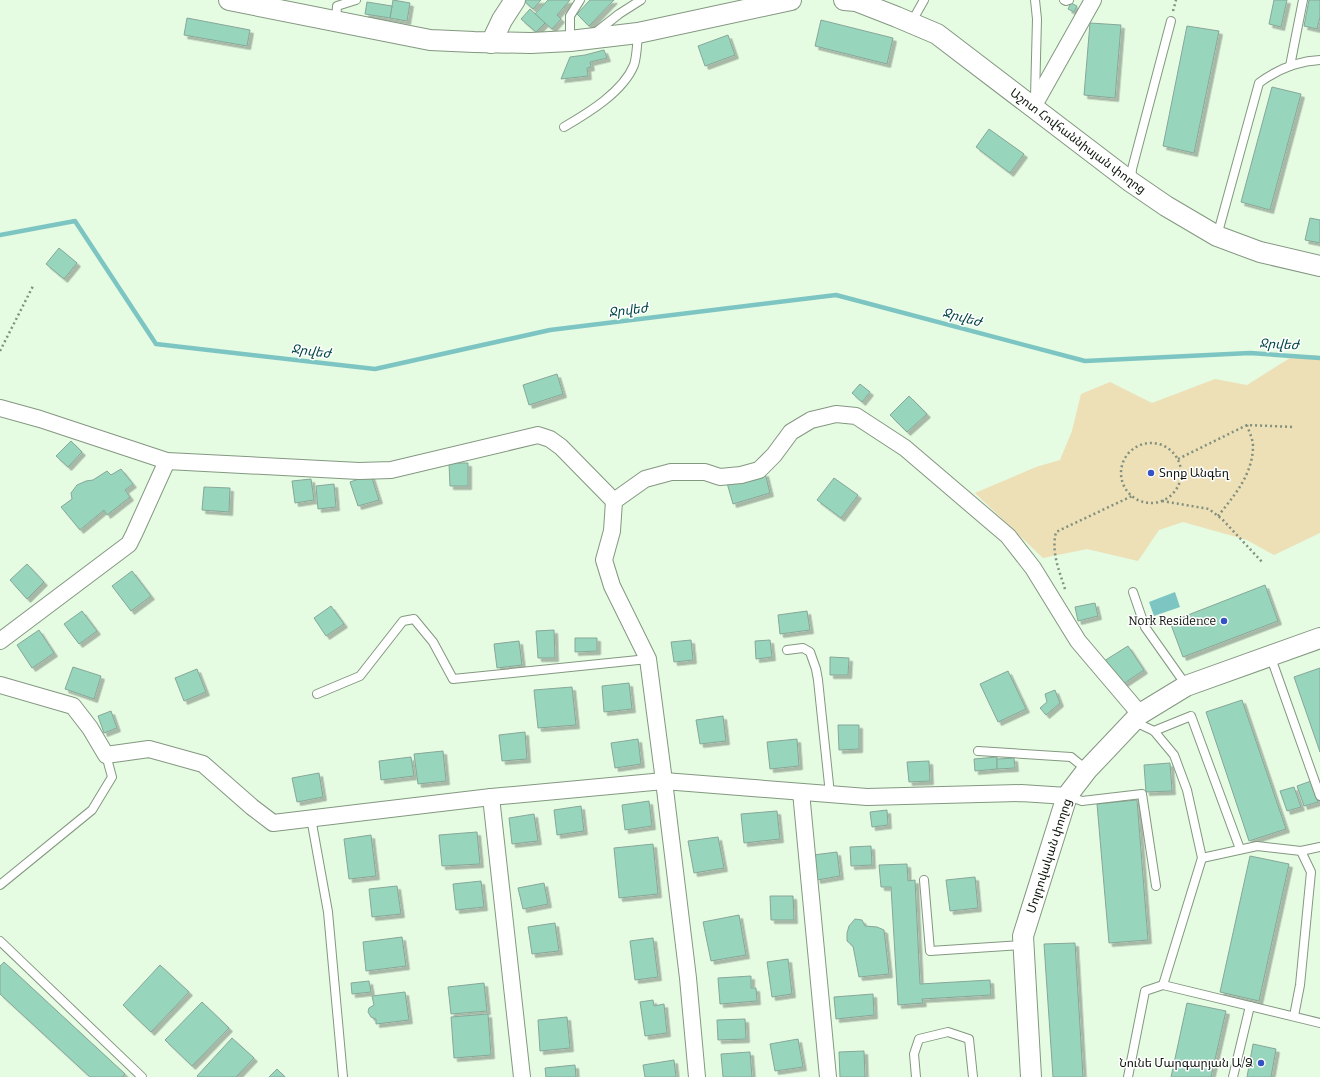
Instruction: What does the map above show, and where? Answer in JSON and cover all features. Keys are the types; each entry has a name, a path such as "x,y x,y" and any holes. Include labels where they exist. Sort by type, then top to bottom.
{"street":[{"path":"229,0 335,9 430,40 491,43 531,43 579,40 638,33 790,0"},
{"path":"491,43 502,20 515,0"},
{"name":"Աշոտ Հովհաննիսյան փողոց","path":"844,0 867,2 937,34 1131,182 1166,206 1217,236 1260,252 1320,266"},
{"path":"1032,107 1093,0"},
{"path":"0,408 48,421 168,461 360,471 391,470 538,435 550,438 561,447 614,501 612,531 604,560 612,586 648,659 688,978 696,1077"},
{"path":"614,501 645,479 671,472 705,472 720,477 741,475 759,470 774,455 791,432 811,420 836,414 856,416 905,448 1008,536 1033,568 1078,642 1136,717"},
{"path":"0,641 128,544 168,461"},
{"name":"Մոլդովական փողոց","path":"1031,1077 1023,936 1067,796 1087,770 1136,717 1186,686 1320,638"},
{"path":"0,685 73,706 90,728 106,755 149,749 203,764 252,807 273,823 491,797 664,781 867,797 1022,793 1067,796"},
{"path":"801,792 828,1077"},
{"path":"491,797 522,1077"}],"lane":[{"path":"335,9 356,0"},
{"path":"580,0 570,16 579,40 641,0"},
{"path":"911,23 924,0"},
{"path":"1032,107 1034,97 1037,19 1035,0"},
{"path":"1064,0 1069,0"},
{"path":"1290,66 1303,0"},
{"path":"1131,182 1132,169 1171,21"},
{"path":"564,127 588,114 624,83 634,64 638,33"},
{"path":"1217,236 1259,83 1272,74 1290,66 1320,57"},
{"path":"1133,592 1145,627 1186,686"},
{"path":"317,694 360,676 403,621 414,619 433,642 453,679 648,659"},
{"path":"787,650 803,648 810,652 816,669 822,711 830,794"},
{"path":"1270,655 1320,796"},
{"path":"1154,731 1190,716 1240,849"},
{"path":"1136,717 1154,731 1174,755 1186,790 1202,858 1163,985"},
{"path":"978,751 1071,757 1087,770"},
{"path":"0,885 92,810 112,777 106,755"},
{"path":"1067,796 1082,801 1142,794 1156,886"},
{"path":"311,818 328,912 342,1077"},
{"path":"1202,858 1257,846 1301,851 1320,847"},
{"path":"1294,1016 1300,985 1311,872 1301,851"},
{"path":"924,880 930,951 1023,945"},
{"path":"0,941 142,1077"},
{"path":"1128,1077 1145,991 1163,985 1320,1023"},
{"path":"1233,1077 1250,1006"},
{"path":"916,1077 914,1054 919,1038 948,1032 969,1039 973,1077"}],"path":[{"path":"0,351 33,286"},
{"path":"1218,516 1234,497 1248,472 1253,446 1247,425"},
{"path":"1178,459 1247,425 1295,426"},
{"path":"1162,501 1170,496 1177,488 1181,478 1181,468 1178,459 1172,451 1155,443 1146,443 1136,446 1129,452 1121,469 1121,479 1125,488 1132,496 1141,501 1151,503 1162,501 1209,509 1218,516 1263,563"},
{"path":"1053,601 1066,592 1056,561 1053,541 1056,532 1132,496"}],"shaded area":[{"path":"1316,355 1320,358 1320,533 1274,555 1247,540 1183,522 1159,530 1138,561 1087,549 1043,558 975,493 1036,467 1060,460 1072,431 1081,394 1110,382 1152,403 1215,379 1247,385 1290,358"}],"water":[{"path":"1175,592 1180,607 1154,616 1149,602"}],"building":[{"path":"393,0 410,3 407,21 390,18"},
{"path":"523,0 541,0 533,9"},
{"path":"548,0 570,0 557,15 561,19 552,29 535,14"},
{"path":"590,0 614,0 589,26 577,14"},
{"path":"1274,0 1287,0 1281,27 1269,24"},
{"path":"1309,0 1320,0 1320,17 1317,29 1304,26"},
{"path":"367,2 392,6 390,18 365,14"},
{"path":"1071,3 1077,6 1074,12 1068,9"},
{"path":"530,9 545,23 536,32 521,19"},
{"path":"187,18 250,30 247,46 184,35"},
{"path":"821,20 893,38 887,64 815,46"},
{"path":"1090,23 1121,25 1115,98 1084,95"},
{"path":"1187,26 1219,31 1194,153 1163,146"},
{"path":"728,35 735,55 705,66 698,46"},
{"path":"604,50 607,58 590,62 591,67 587,68 588,76 561,79 570,57"},
{"path":"1272,87 1301,94 1270,210 1241,202"},
{"path":"989,129 1024,154 1010,173 976,147"},
{"path":"1310,218 1320,220 1320,243 1305,240"},
{"path":"59,248 77,263 64,279 46,264"},
{"path":"557,374 563,394 529,405 523,385"},
{"path":"860,384 870,392 862,402 852,393"},
{"path":"909,396 927,414 907,432 890,415"},
{"path":"71,441 82,452 68,467 56,456"},
{"path":"449,463 468,463 468,486 450,486"},
{"path":"121,469 133,484 125,490 130,497 107,515 104,510 80,530 61,507 72,499 71,493 77,485 93,480 107,471 111,475"},
{"path":"765,473 770,493 733,504 727,483"},
{"path":"371,475 379,500 358,506 350,482"},
{"path":"834,478 858,495 841,518 817,500"},
{"path":"311,479 314,500 295,503 292,481"},
{"path":"334,484 336,507 318,509 316,486"},
{"path":"204,487 230,488 229,512 202,510"},
{"path":"27,564 44,582 27,599 10,580"},
{"path":"132,571 151,596 131,611 112,586"},
{"name":"Nork Residence","path":"1265,585 1278,621 1183,657 1170,622"},
{"path":"1095,603 1098,616 1078,621 1075,607"},
{"path":"331,606 344,624 326,636 314,618"},
{"path":"82,611 97,631 79,644 64,624"},
{"path":"807,611 810,630 780,634 778,615"},
{"path":"39,630 54,653 32,668 17,645"},
{"path":"554,630 555,658 538,658 536,631"},
{"path":"575,638 597,638 597,651 575,652"},
{"path":"691,640 693,660 674,662 671,642"},
{"path":"770,640 772,657 756,659 755,641"},
{"path":"519,641 522,665 497,668 494,644"},
{"path":"1128,646 1144,670 1120,686 1104,661"},
{"path":"830,657 849,658 848,675 830,675"},
{"path":"73,667 101,676 94,699 65,689"},
{"path":"1320,668 1320,752 1294,677"},
{"path":"197,669 206,692 184,701 175,678"},
{"path":"1008,671 1026,709 998,722 980,684"},
{"path":"629,683 632,709 604,712 602,686"},
{"path":"572,687 576,725 538,728 534,690"},
{"path":"1055,690 1060,703 1046,715 1040,708 1047,702 1045,694"},
{"path":"1242,700 1286,829 1249,841 1206,712"},
{"path":"111,711 117,728 104,733 98,716"},
{"path":"723,716 726,741 700,744 696,720"},
{"path":"838,725 859,725 859,749 839,750"},
{"path":"525,732 527,759 502,761 499,735"},
{"path":"638,739 641,764 615,768 611,743"},
{"path":"797,739 799,766 770,769 767,742"},
{"path":"443,751 446,781 418,784 414,754"},
{"path":"411,757 414,776 381,780 379,761"},
{"path":"997,757 997,769 975,771 974,759"},
{"path":"1014,758 1015,768 997,769 997,759"},
{"path":"929,761 930,781 909,782 907,762"},
{"path":"1170,763 1172,791 1146,792 1144,765"},
{"path":"319,773 323,797 297,802 292,778"},
{"path":"1311,781 1318,802 1304,806 1297,786"},
{"path":"1294,787 1301,807 1287,811 1280,791"},
{"path":"1137,800 1148,940 1109,943 1097,804"},
{"path":"649,801 652,826 625,830 622,805"},
{"path":"581,806 584,831 557,835 554,810"},
{"path":"887,810 888,825 872,827 870,812"},
{"path":"777,811 780,839 744,843 741,814"},
{"path":"534,814 538,841 512,844 509,818"},
{"path":"477,832 480,864 442,866 439,835"},
{"path":"371,835 376,876 349,879 344,839"},
{"path":"718,837 724,868 694,873 688,841"},
{"path":"653,844 658,894 619,898 614,848"},
{"path":"871,846 872,865 851,866 850,847"},
{"path":"837,852 840,876 817,880 813,855"},
{"path":"1250,856 1289,864 1259,1001 1220,992"},
{"path":"907,864 908,881 915,880 920,984 990,980 991,995 922,999 923,1003 898,1005 891,887 881,887 879,865"},
{"path":"975,877 978,908 950,911 946,880"},
{"path":"481,881 484,907 456,910 453,884"},
{"path":"544,883 548,904 523,909 518,888"},
{"path":"397,886 401,914 372,917 369,889"},
{"path":"770,896 793,896 794,920 771,920"},
{"path":"739,915 746,955 711,961 703,922"},
{"path":"855,919 862,920 865,926 877,927 884,930 889,974 859,977 853,946 847,941 849,926"},
{"path":"555,923 559,951 532,954 528,927"},
{"path":"402,937 406,966 366,971 363,942"},
{"path":"653,938 658,977 635,980 630,941"},
{"path":"1075,943 1083,1077 1053,1077 1044,944"},
{"path":"788,959 792,994 772,997 767,962"},
{"path":"4,962 125,1074 122,1077 90,1077 0,994 0,966"},
{"path":"160,965 189,992 151,1032 123,1005"},
{"path":"751,976 751,988 756,988 757,1001 720,1004 718,978"},
{"path":"369,981 371,992 352,994 351,983"},
{"path":"484,983 487,1011 451,1014 448,987"},
{"path":"405,992 409,1020 376,1024 376,1019 371,1017 368,1012 369,1008 374,1005 372,996"},
{"path":"873,994 874,1015 836,1019 834,997"},
{"path":"653,1000 654,1006 664,1004 667,1033 645,1036 640,1002"},
{"path":"202,1002 229,1028 192,1066 165,1040"},
{"path":"1187,1003 1226,1011 1211,1077 1171,1077"},
{"path":"488,1014 491,1055 454,1058 451,1017"},
{"path":"567,1017 570,1048 540,1051 538,1020"},
{"path":"745,1019 746,1039 718,1040 717,1020"},
{"path":"232,1038 254,1058 236,1077 198,1077 197,1076"},
{"path":"798,1039 803,1067 775,1071 770,1044"},
{"path":"1253,1044 1276,1049 1271,1077 1247,1077"},
{"path":"864,1051 865,1077 840,1077 839,1052"},
{"path":"750,1052 752,1077 723,1077 721,1054"},
{"path":"674,1060 676,1077 645,1077 643,1065"},
{"path":"575,1065 576,1077 546,1077 545,1068"},
{"path":"277,1069 285,1077 269,1077"}],"waterway":[{"name":"Ջրվեժ","path":"0,235 75,221 156,344 375,369 550,330 836,295 1085,361 1250,353 1320,358"}],"place":[{"name":"Տորք Անգեղ","path":"1151,473"},
{"name":"Nork Residence","path":"1224,621"},
{"name":"Նունե Մարգարյան Ա/Ձ","path":"1261,1063"}]}
